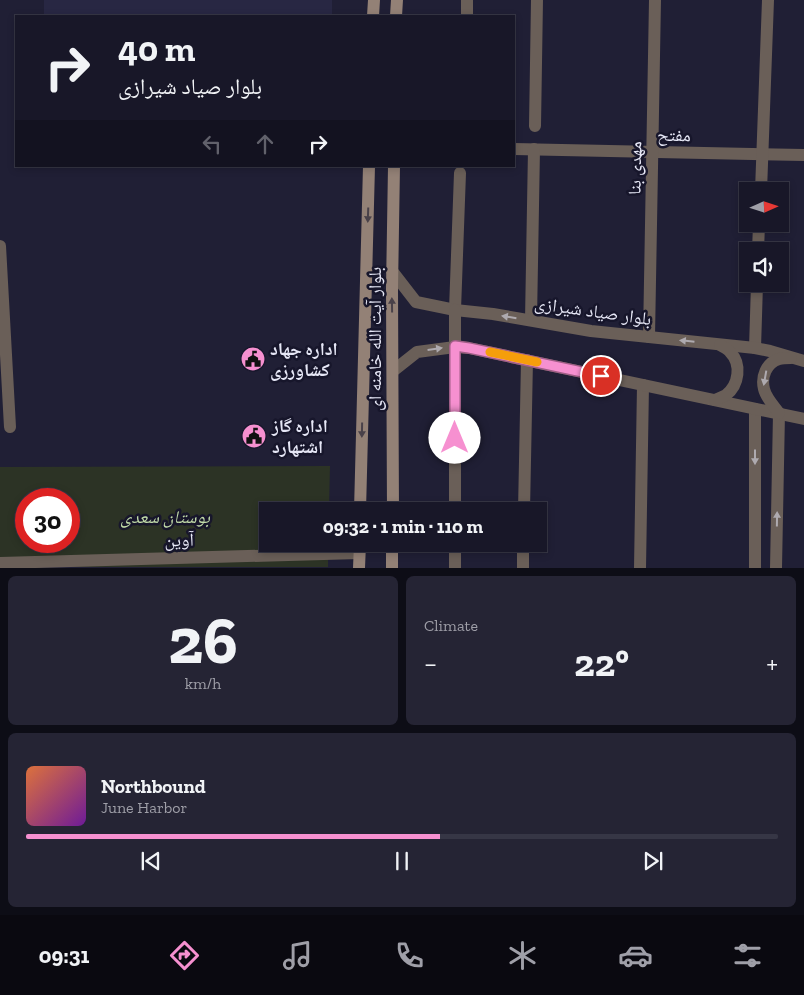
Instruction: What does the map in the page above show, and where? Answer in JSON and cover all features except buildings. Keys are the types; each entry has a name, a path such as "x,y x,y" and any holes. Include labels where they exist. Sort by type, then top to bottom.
{"main road":[{"path":"373,15 374,0"},
{"path":"396,0 396,15"},
{"name":"بلوار آیت الله خامنه ای","path":"360,502 369,167"},
{"name":"بلوار آیت الله خامنه ای","path":"393,502 392,271 394,167"},
{"path":"359,568 360,552"},
{"path":"392,552 392,568"}],"street":[{"path":"466,15 467,0"},
{"path":"535,126 537,0"},
{"name":"مهدی بنا","path":"649,337 655,0"},
{"path":"761,182 768,0"},
{"name":"مفتح","path":"515,149 804,155"},
{"path":"532,320 534,149"},
{"path":"455,502 455,310 460,173"},
{"path":"0,246 10,427"},
{"name":"بلوار صیاد شیرازی","path":"392,271 416,302 455,310 532,320 591,331 754,348 799,359"},
{"path":"754,348 757,292"},
{"path":"715,400 726,395 734,386 738,374 737,362 730,352 720,345"},
{"path":"393,371 417,352 455,346 804,419"},
{"path":"776,568 779,413 770,402 764,390 763,377 768,366 778,360 799,359"},
{"path":"524,502 527,360"},
{"path":"640,568 643,385"},
{"path":"755,409 755,568"},
{"name":"آوین","path":"0,563 264,552"},
{"path":"455,552 455,568"},
{"path":"523,568 524,552"}],"shaded area":[{"path":"44,0 332,0 332,15 44,15"}],"green space":[{"name":"بوستان سعدی","path":"330,466 329,502 259,502 259,552 328,552 328,567 0,567 0,467"}],"slow traffic":[{"path":"490,352 537,362"}],"place":[{"name":"اداره جهاد کشاورزی","path":"253,359"},
{"name":"اداره گاز اشتهارد","path":"254,436"}],"route":[{"path":"455,438 455,346 601,376"}]}
